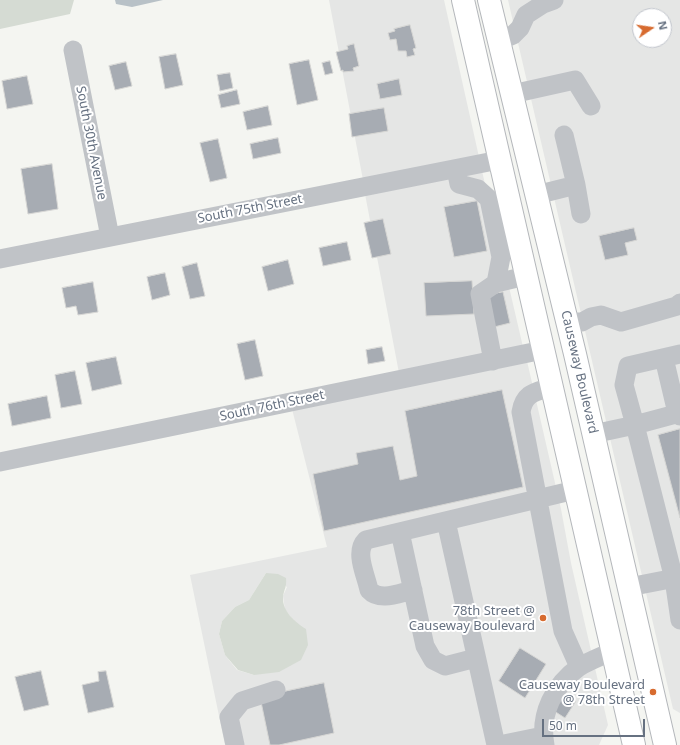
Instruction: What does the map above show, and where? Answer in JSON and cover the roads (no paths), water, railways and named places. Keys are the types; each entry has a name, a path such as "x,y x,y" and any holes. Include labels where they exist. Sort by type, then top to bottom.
{"main road":[{"path":"463,0 499,160 504,222 526,276 634,745"},
{"name":"Causeway Boulevard","path":"489,0 575,354 665,745"},
{"path":"499,160 510,162 517,172 560,337 566,346 575,354"}],"street":[{"path":"499,41 513,35 520,28 526,15 543,4 554,0"},
{"name":"South 30th Avenue","path":"73,50 110,237"},
{"path":"512,94 575,80 591,106"},
{"path":"564,135 576,185 581,214"},
{"name":"South 75th Street","path":"0,259 499,160"},
{"path":"456,169 459,184 478,189 490,199 504,222 501,257 496,283"},
{"path":"536,195 576,185"},
{"path":"493,361 480,294 496,283 526,276"},
{"path":"567,322 582,322 591,317 601,315 621,322 677,306 680,303"},
{"name":"South 76th Street","path":"0,462 543,350"},
{"path":"593,434 635,425 679,414 672,356 628,366 624,385 635,425 677,578 679,608"},
{"path":"552,387 531,394 523,401 521,412 536,500 563,631 579,667"},
{"path":"413,590 382,597 373,594 369,590 360,553 360,546 366,540 575,490"},
{"path":"446,521 496,745"},
{"path":"400,532 425,646 433,660 445,666 476,658"},
{"path":"629,587 677,578"},
{"path":"499,745 544,740 545,710 556,689 579,667 613,651"},
{"path":"235,745 229,717 242,701 276,690"}],"place":[{"name":"78th Street @ Causeway Boulevard","path":"543,618"},
{"name":"Causeway Boulevard @ 78th Street","path":"653,692"}]}
